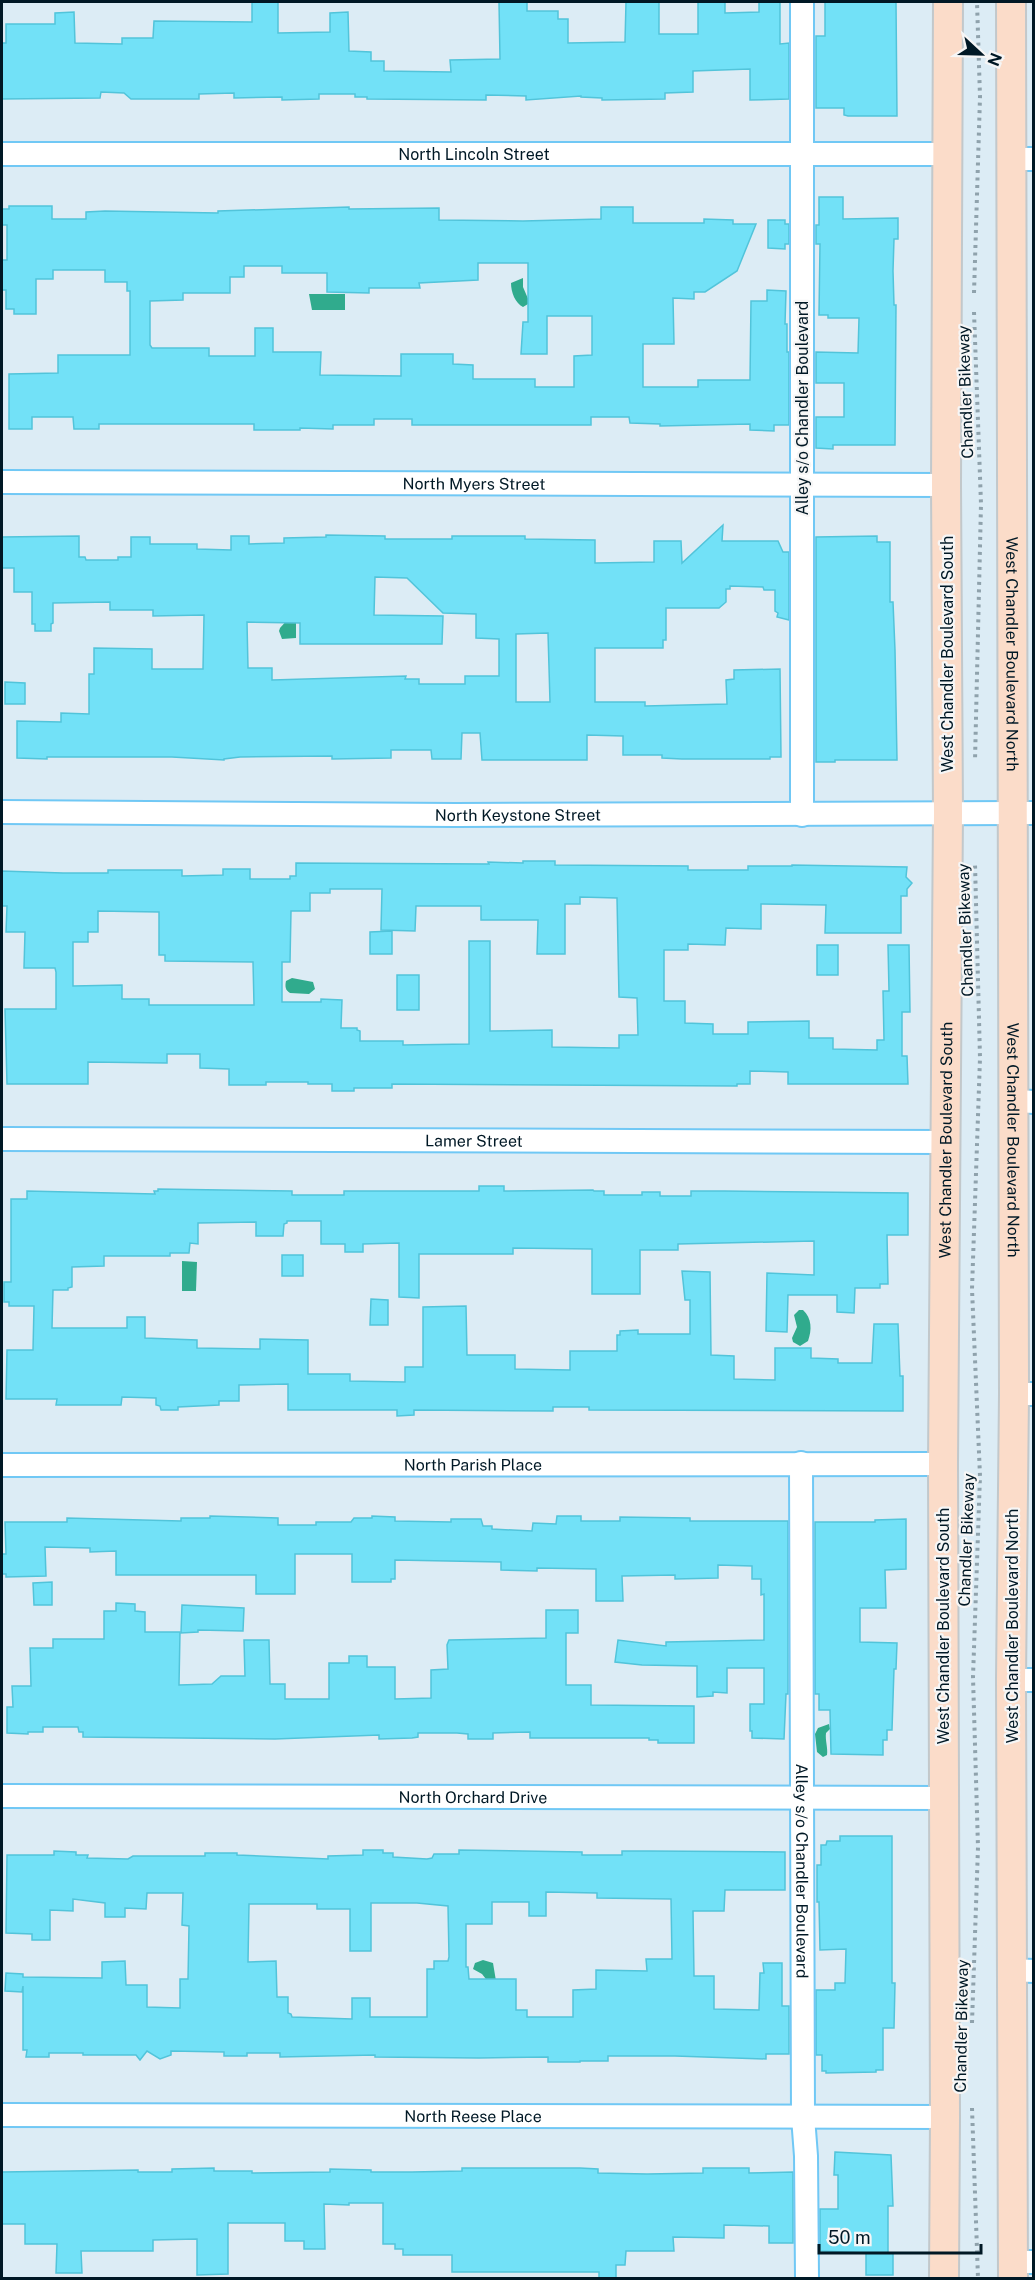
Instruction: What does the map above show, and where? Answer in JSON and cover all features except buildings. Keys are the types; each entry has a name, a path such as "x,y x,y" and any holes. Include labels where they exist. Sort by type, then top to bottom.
{"main road":[{"name":"West Chandler Boulevard South","path":"944,2278 943,1464 947,1142 948,2"},
{"name":"West Chandler Boulevard North","path":"1011,2 1022,159 1024,1394 1020,2268"}],"street":[{"name":"Alley s/o Chandler Boulevard","path":"802,2 802,815"},
{"name":"North Lincoln Street","path":"2,154 948,154"},
{"name":"North Myers Street","path":"2,482 946,485"},
{"name":"North Keystone Street","path":"2,812 444,815 1023,813"},
{"name":"Lamer Street","path":"2,1139 947,1142"},
{"name":"Alley s/o Chandler Boulevard","path":"801,1463 802,2117 806,2156 807,2278"},
{"name":"North Parish Place","path":"2,1465 943,1464"},
{"name":"North Orchard Drive","path":"2,1796 943,1798"},
{"name":"North Reese Place","path":"2,2115 945,2117"}],"path":[{"name":"Chandler Bikeway","path":"975,762 981,504 974,304 980,97 977,2"},
{"name":"Chandler Bikeway","path":"971,2031 978,1847 974,1677 980,1476 972,1289 980,1058 974,855"},
{"name":"Chandler Bikeway","path":"972,2101 978,2278"}],"shaded area":[{"path":"523,278 523,287 529,301 523,307 514,297 511,283"},
{"path":"309,294 345,294 345,310 312,310"},
{"path":"296,610 296,638 282,639 280,628"},
{"path":"292,978 313,982 315,989 309,994 290,993 286,989 286,981"},
{"path":"182,1261 197,1262 196,1291 182,1291"},
{"path":"799,1310 806,1313 811,1328 808,1341 800,1346 793,1342 792,1338 797,1327 794,1315"},
{"path":"829,1724 830,1729 826,1733 827,1755 823,1757 817,1752 815,1734 818,1728"},
{"path":"483,1960 493,1963 496,1981 489,1983 482,1974 473,1969 475,1963"}]}
